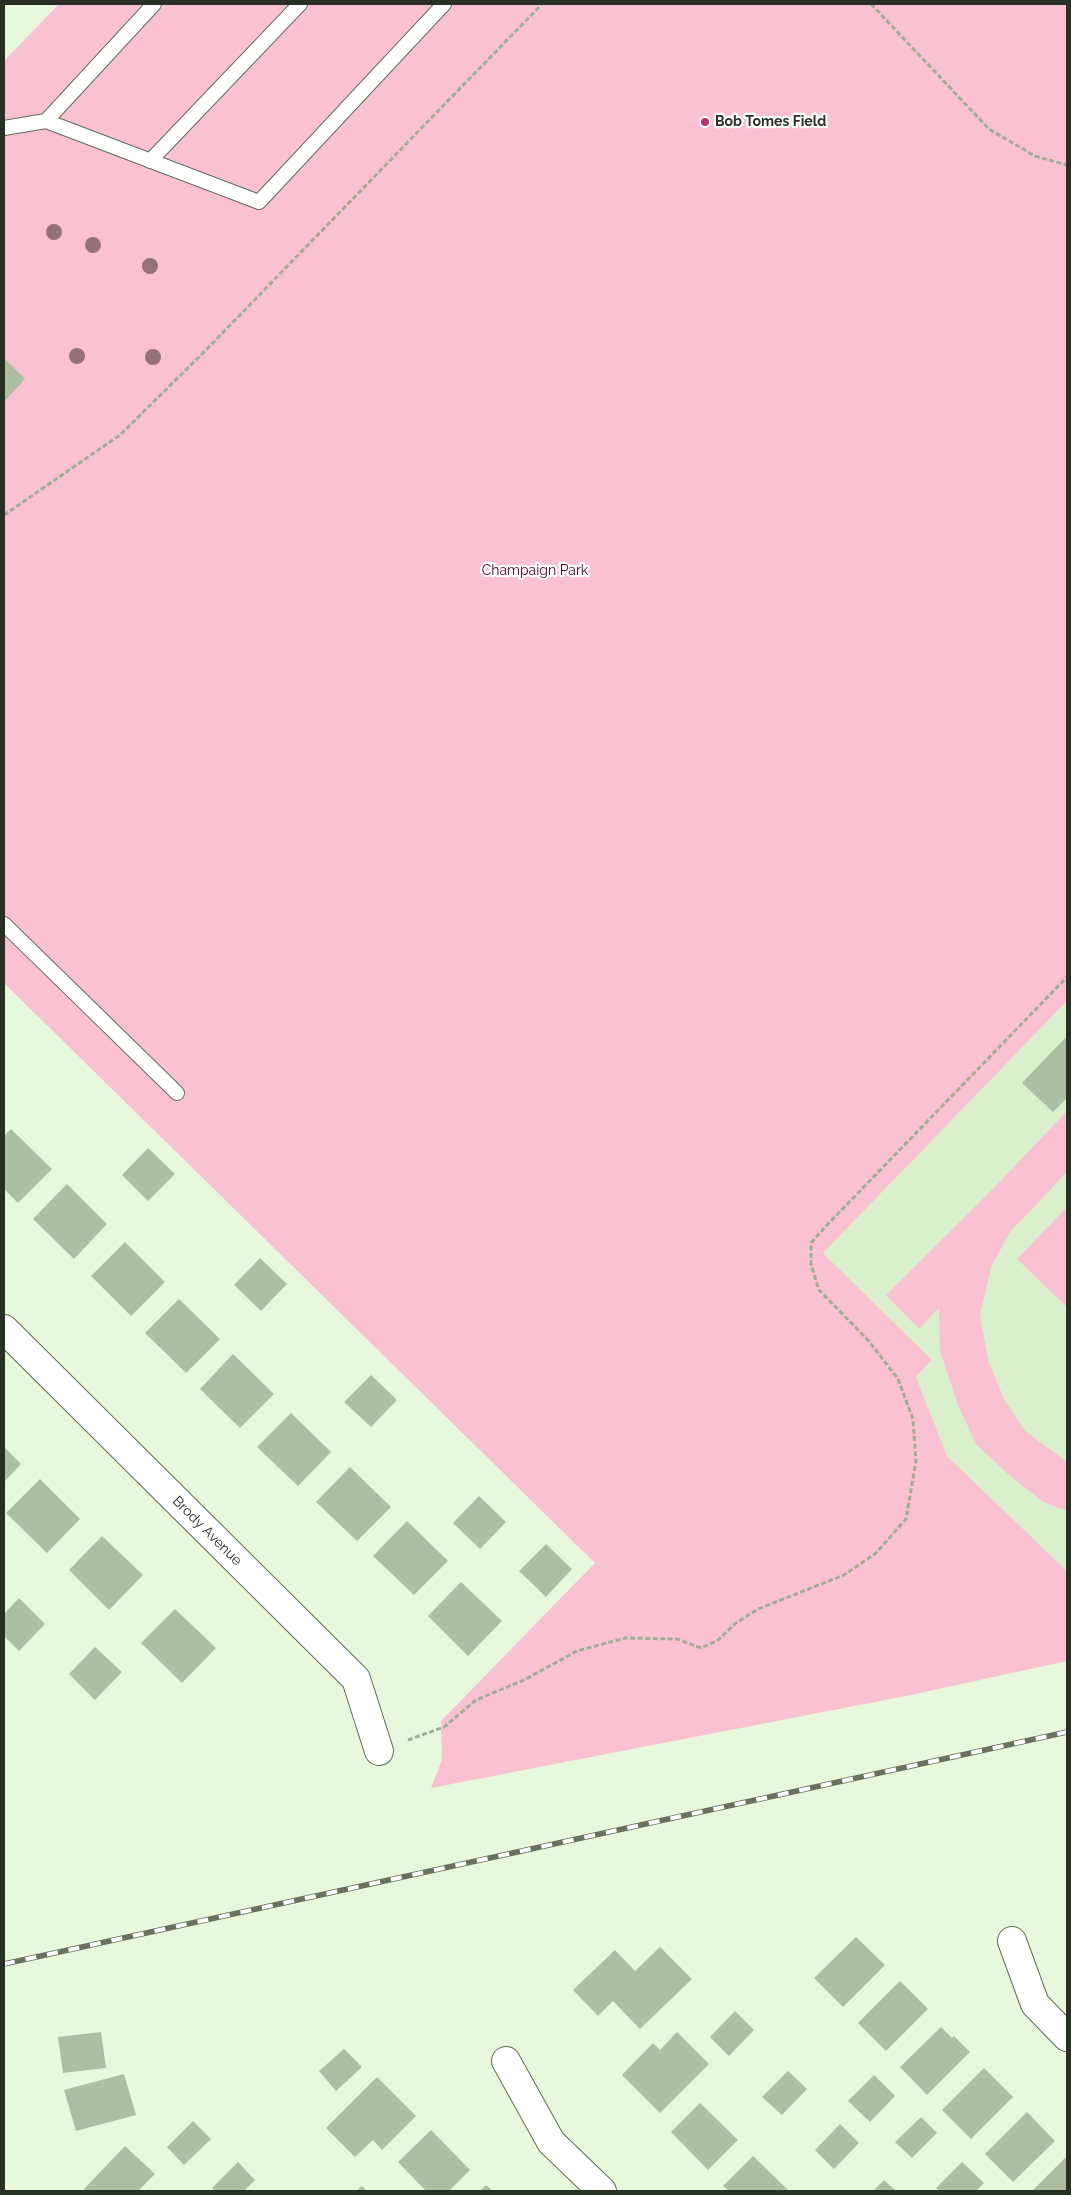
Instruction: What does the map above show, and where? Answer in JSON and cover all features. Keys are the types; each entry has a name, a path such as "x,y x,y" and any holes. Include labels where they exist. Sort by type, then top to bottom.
{"street":[{"name":"Brody Avenue","path":"4,1329 356,1679 379,1751"},
{"path":"1012,1941 1035,2004 1067,2036"},
{"path":"506,2061 551,2142 602,2191"}],"lane":[{"path":"46,120 154,4"},
{"path":"150,161 300,4"},
{"path":"4,128 46,120 259,202 444,4"},
{"path":"4,924 177,1093"}],"path":[{"path":"4,515 120,435 203,353 542,4"},
{"path":"871,4 989,129 1035,156 1067,165"},
{"path":"379,1751 444,1727 476,1700 524,1680 577,1651 625,1638 677,1638 701,1648 716,1641 736,1623 758,1609 844,1575 876,1553 906,1519 916,1461 913,1418 898,1379 868,1340 819,1290 810,1265 811,1243 827,1224 1067,977"}],"shaded area":[{"path":"1067,1001 1067,1571 947,1456 916,1377 932,1360 823,1253"}],"green space":[{"name":"Champaign Park","path":"59,4 1067,4 1067,1001 823,1253 932,1360 916,1377 947,1456 1067,1571 1067,1661 911,1695 431,1788 442,1760 441,1721 595,1563 4,983 4,61"},
{"path":"1067,1111 1067,1172 1010,1232 991,1267 980,1315 988,1360 1004,1399 1025,1431 1067,1462 1067,1511 1043,1502 1008,1474 976,1444 958,1405 940,1351 939,1308 919,1329 886,1295 992,1190"},
{"path":"1067,1207 1067,1307 1017,1259"}],"building":[{"path":"4,358 25,379 4,402"},
{"path":"1067,1036 1067,1098 1053,1112 1022,1083"},
{"path":"11,1129 52,1169 18,1203 4,1189 4,1136"},
{"path":"148,1148 175,1174 148,1201 122,1175"},
{"path":"67,1184 107,1224 74,1259 33,1219"},
{"path":"125,1242 165,1282 131,1316 91,1276"},
{"path":"260,1258 287,1284 261,1311 234,1285"},
{"path":"179,1299 220,1339 186,1373 145,1333"},
{"path":"233,1354 274,1394 240,1428 200,1389"},
{"path":"371,1375 397,1400 371,1427 344,1402"},
{"path":"291,1413 331,1452 298,1486 257,1447"},
{"path":"4,1447 21,1464 4,1482"},
{"path":"350,1467 391,1507 357,1541 316,1502"},
{"path":"40,1479 80,1519 47,1553 6,1513"},
{"path":"479,1496 506,1522 480,1549 453,1523"},
{"path":"407,1521 448,1561 414,1595 373,1556"},
{"path":"102,1536 143,1575 109,1610 69,1570"},
{"path":"546,1544 572,1569 546,1597 519,1571"},
{"path":"461,1582 502,1621 468,1656 428,1616"},
{"path":"19,1598 45,1624 19,1651 4,1636 4,1614"},
{"path":"175,1609 216,1648 182,1683 141,1643"},
{"path":"95,1647 122,1672 95,1700 69,1674"},
{"path":"856,1937 885,1965 843,2007 814,1978"},
{"path":"660,1947 692,1979 640,2029 613,2001 598,2016 573,1990 615,1950 635,1971"},
{"path":"900,1981 928,2009 886,2051 858,2023"},
{"path":"735,2011 754,2030 729,2056 710,2037"},
{"path":"941,2027 952,2038 954,2036 970,2052 927,2095 900,2067"},
{"path":"101,2032 106,2068 63,2073 58,2037"},
{"path":"677,2032 709,2064 660,2113 622,2075 653,2043 660,2050"},
{"path":"344,2049 362,2067 336,2091 319,2071"},
{"path":"984,2068 1013,2097 971,2139 942,2110"},
{"path":"788,2071 807,2089 782,2115 762,2097"},
{"path":"124,2074 136,2115 76,2131 64,2090"},
{"path":"874,2075 895,2096 870,2122 848,2101"},
{"path":"377,2077 416,2116 382,2150 373,2140 355,2157 326,2128"},
{"path":"700,2103 738,2140 708,2170 671,2132"},
{"path":"1027,2112 1055,2141 1013,2182 985,2154"},
{"path":"921,2117 937,2133 912,2158 895,2142"},
{"path":"193,2121 211,2139 184,2165 167,2147"},
{"path":"840,2124 859,2143 834,2169 815,2150"},
{"path":"431,2130 470,2170 449,2191 426,2191 398,2162"},
{"path":"125,2146 155,2174 138,2191 87,2191 84,2189"},
{"path":"753,2156 789,2191 729,2191 723,2186"},
{"path":"1067,2156 1067,2191 1032,2191"},
{"path":"238,2162 255,2180 244,2191 215,2191 212,2188"},
{"path":"962,2162 984,2183 976,2191 940,2191 936,2188"},
{"path":"884,2180 896,2191 873,2191"},
{"path":"486,2185 493,2191 480,2191"},
{"path":"362,2186 367,2191 356,2191"}],"railway":[{"path":"4,1964 1067,1732"}],"place":[{"name":"Bob Tomes Field","path":"705,122"}]}
